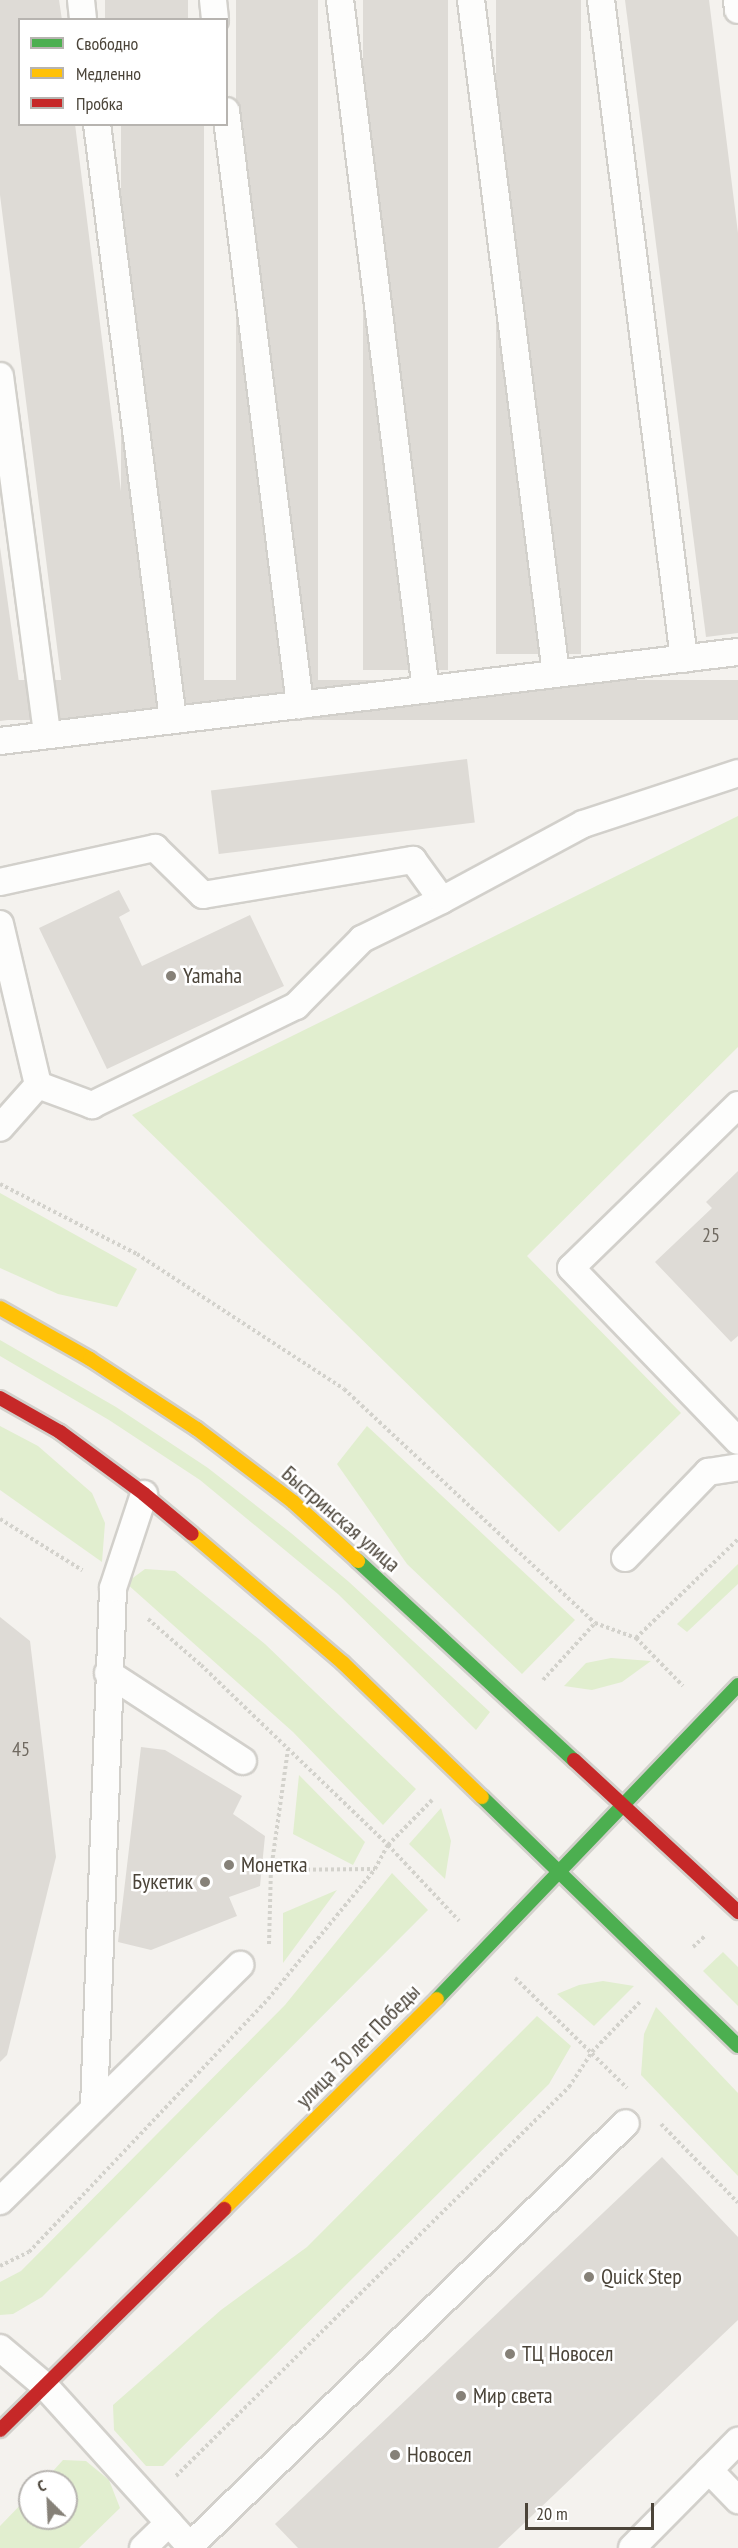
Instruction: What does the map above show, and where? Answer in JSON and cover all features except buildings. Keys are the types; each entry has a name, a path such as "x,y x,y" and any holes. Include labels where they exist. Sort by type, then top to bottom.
{"main road":[{"name":"Быстринская улица","path":"0,1308 90,1359 197,1429 293,1502 736,1910"},
{"path":"0,1398 60,1432 144,1494 343,1663 738,2046"},
{"name":"улица 30 лет Победы","path":"0,2430 486,1950 738,1685"}],"lane":[{"path":"81,0 83,18"},
{"path":"213,0 215,18"},
{"path":"340,0 426,690"},
{"path":"471,0 556,674"},
{"path":"601,0 684,659"},
{"path":"737,0 738,10"},
{"path":"97,126 173,720"},
{"path":"228,126 300,705"},
{"path":"0,376 47,735"},
{"path":"0,741 738,652"},
{"path":"38,1084 92,1105 296,1006 362,939 442,900 583,824 738,773"},
{"path":"0,882 155,848 203,895 414,860 442,900"},
{"path":"0,924 38,1084"},
{"path":"0,1128 38,1084"},
{"path":"738,1105 571,1268 738,1441"},
{"path":"625,1558 708,1472 738,1467"},
{"path":"94,2107 108,1674 113,1588 144,1494"},
{"path":"108,1674 243,1761"},
{"path":"0,2201 240,1965"},
{"path":"0,2348 44,2385 191,2547 626,2123"},
{"path":"632,2548 738,2441"},
{"path":"709,2470 738,2500"},
{"path":"143,2548 168,2523"}],"path":[{"path":"0,1184 137,1254 344,1389 596,1623 636,1638 710,1712"},
{"path":"636,1638 738,1539"},
{"path":"518,1709 596,1623"},
{"path":"269,1952 271,1870 288,1748"},
{"path":"0,2266 29,2252 268,1999 375,1869 388,1845 458,1772"},
{"path":"271,1870 375,1869"},
{"path":"150,2502 569,2087 592,2052 666,1974 736,1910"},
{"path":"486,1950 633,2094"},
{"path":"268,1987 268,1999"},
{"path":"657,2119 738,2203"}],"green space":[{"path":"738,816 738,1047 527,1256 681,1413 559,1532 132,1115"},
{"path":"0,1193 137,1269 117,1307 58,1294 0,1268"},
{"path":"0,1340 116,1407 208,1468 291,1533 349,1582 490,1712 476,1730 338,1594 200,1480 109,1420 0,1356"},
{"path":"0,1426 38,1446 92,1493 105,1523 102,1562 0,1490"},
{"path":"367,1426 575,1620 522,1674 407,1564 337,1464"},
{"path":"738,1564 738,1584 687,1632 677,1624"},
{"path":"145,1569 175,1571 265,1644 416,1789 383,1825 293,1732 126,1583"},
{"path":"611,1658 651,1661 622,1682 592,1690 564,1686 586,1663"},
{"path":"299,1775 365,1842 353,1865 293,1834"},
{"path":"441,1808 451,1841 445,1879 409,1844"},
{"path":"392,1873 428,1910 42,2297 13,2314 0,2315 0,2282 21,2271 285,2005"},
{"path":"337,1890 283,1963 283,1913"},
{"path":"723,1952 738,1967 738,2006 703,1971"},
{"path":"603,1981 634,1986 594,2026 557,1994 579,1985"},
{"path":"656,2007 738,2093 738,2176 641,2075 644,2034"},
{"path":"537,2016 571,2046 549,2084 163,2466 146,2466 114,2430 113,2405 221,2310 307,2247"},
{"path":"63,2460 86,2461 109,2480 120,2508 79,2548 0,2548 0,2526 18,2507 18,2530 78,2530 78,2470 54,2470"}],"traffic: fast":[{"path":"358,1561 574,1760"},
{"path":"437,1999 738,1685"},
{"path":"482,1797 738,2046"}],"traffic: slow":[{"path":"0,1308 90,1359 197,1429 293,1502 358,1561"},
{"path":"192,1534 343,1663 482,1797"},
{"path":"224,2209 437,1999"}],"traffic: jam":[{"path":"0,1398 60,1432 144,1494 192,1534"},
{"path":"574,1760 738,1912"},
{"path":"0,2430 224,2209"}],"place":[{"name":"Yamaha","path":"171,976"},
{"name":"Монетка","path":"229,1865"},
{"name":"Букетик","path":"205,1882"},
{"name":"Quick Step","path":"589,2277"},
{"name":"ТЦ Новосел","path":"510,2354"},
{"name":"Мир света","path":"461,2396"},
{"name":"Новосел","path":"395,2455"}]}
